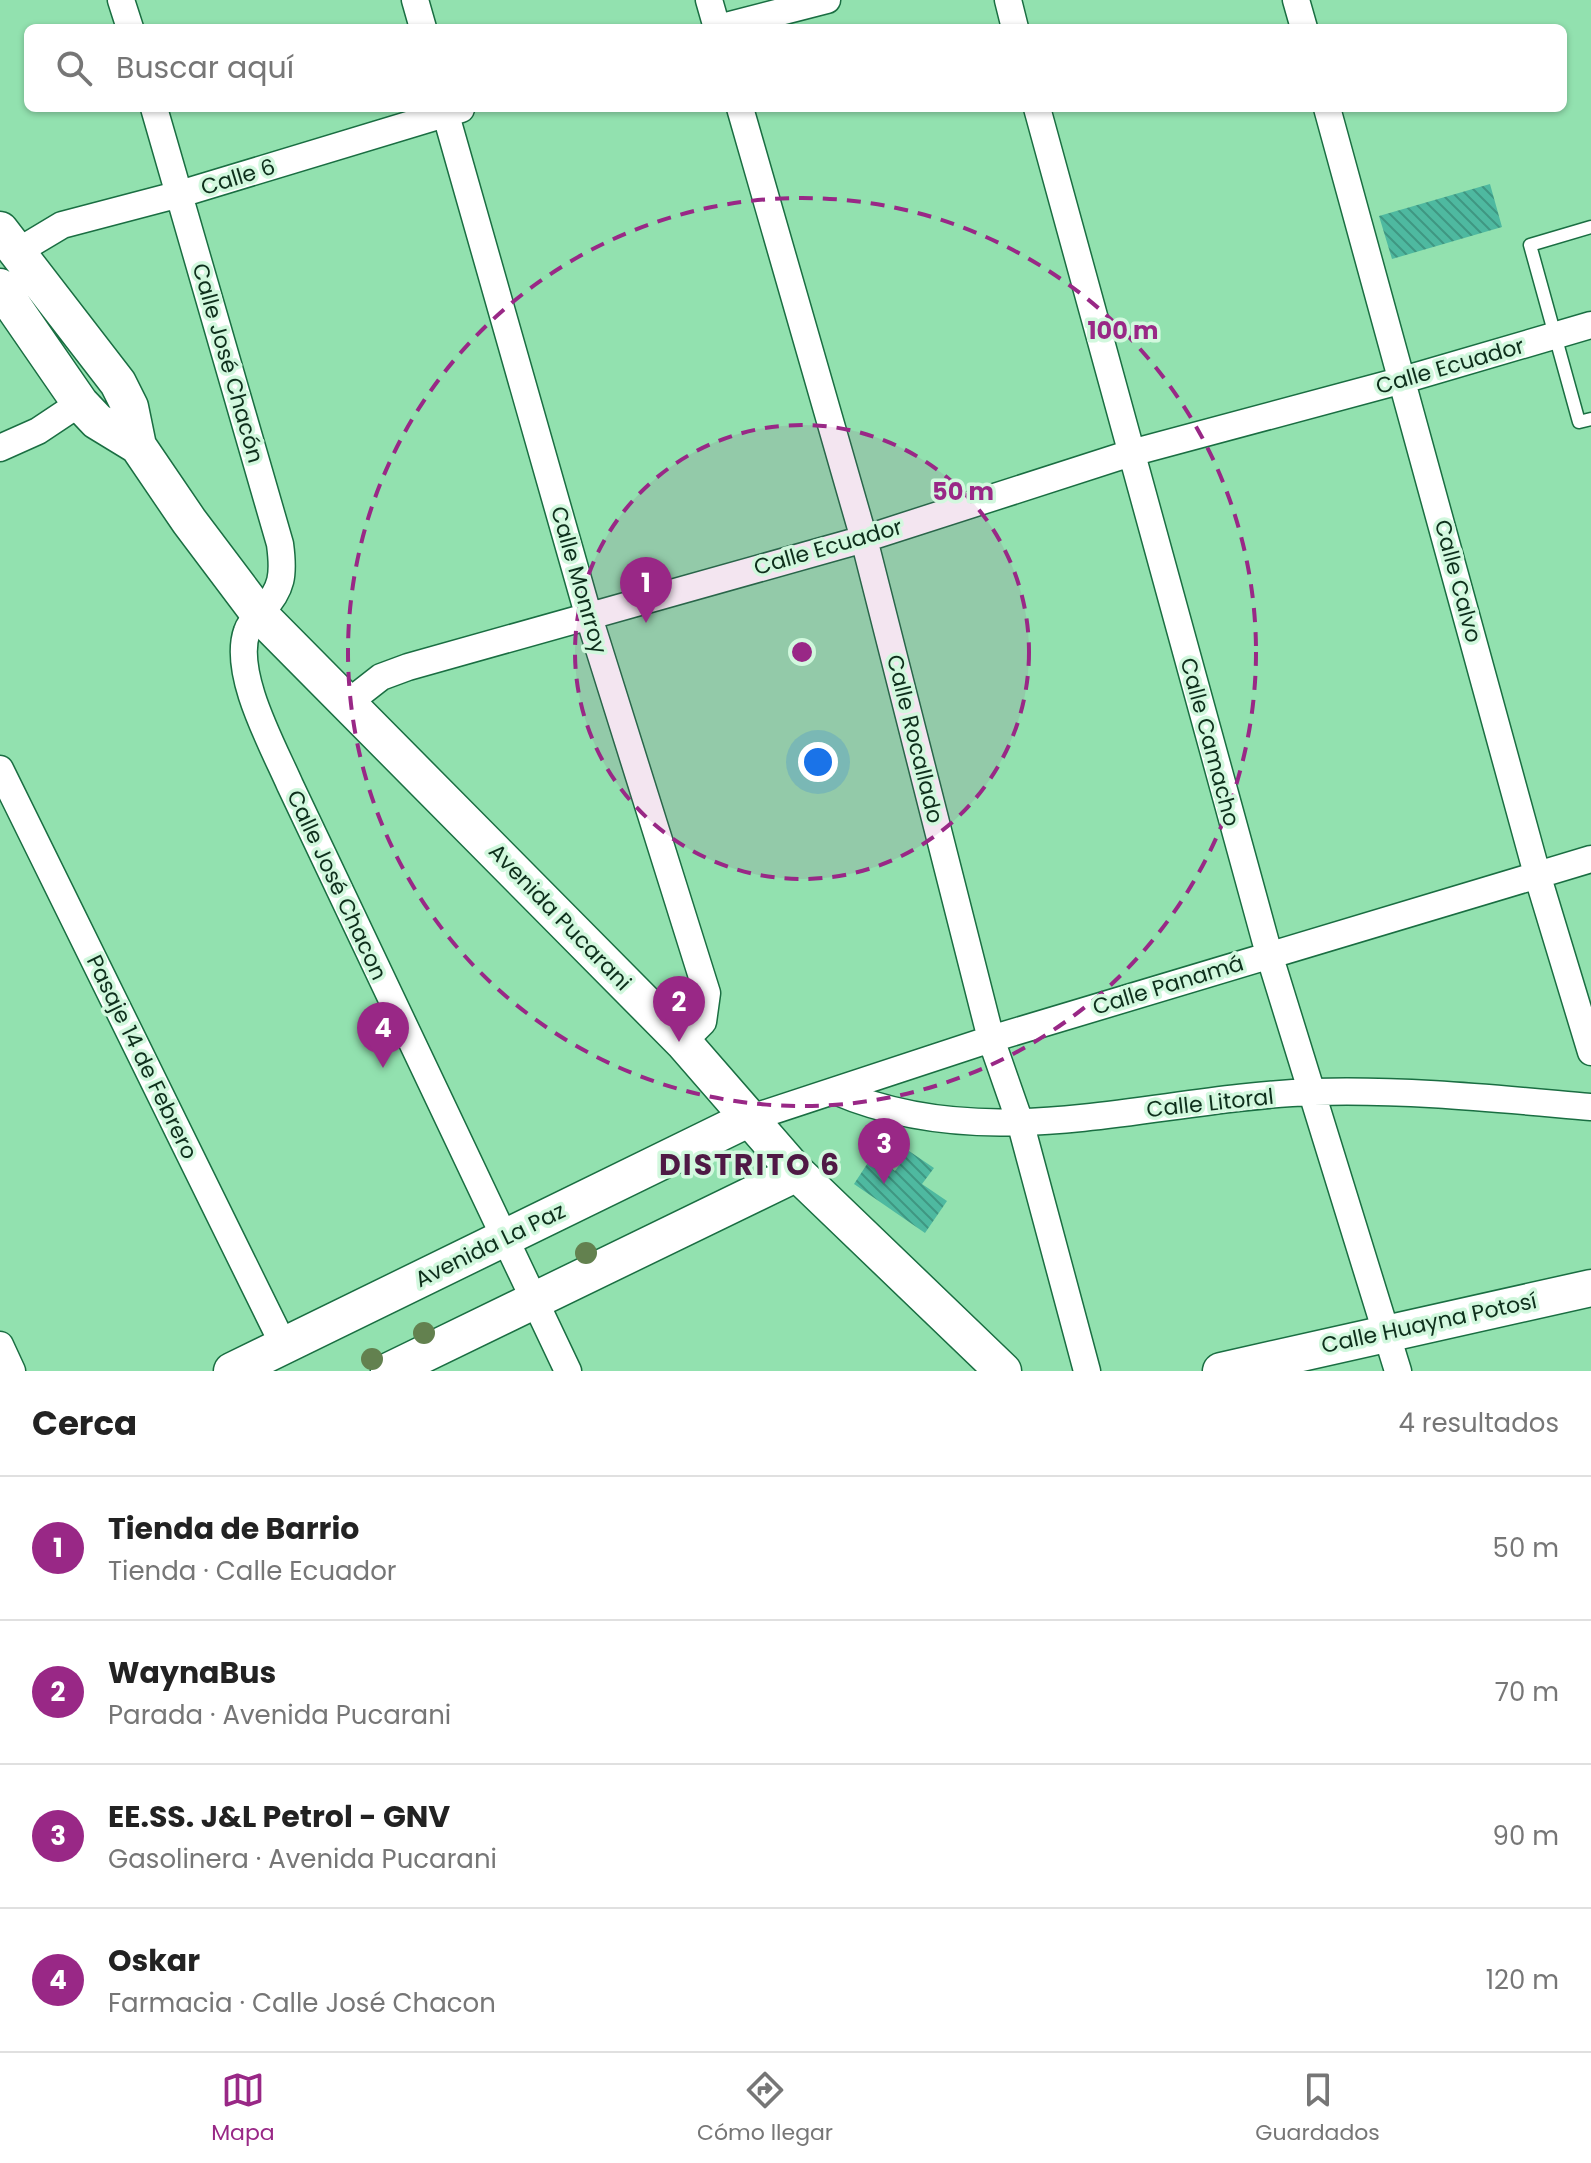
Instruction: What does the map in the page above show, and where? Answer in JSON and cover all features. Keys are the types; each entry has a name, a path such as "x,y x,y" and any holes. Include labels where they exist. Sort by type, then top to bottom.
{"street":[{"path":"121,0 129,24"},
{"path":"415,0 422,24"},
{"path":"709,0 716,24"},
{"path":"733,24 827,0"},
{"path":"1008,0 1014,24"},
{"path":"1296,0 1303,24"},
{"name":"Calle José Chacón","path":"155,112 280,544 283,568 281,587 259,614"},
{"name":"Calle 6","path":"8,241 180,194 445,112"},
{"name":"Calle Monrroy","path":"452,112 588,614 707,993 703,1022 683,1042"},
{"name":"Calle Rocallado","path":"741,112 864,539 991,1039 1021,1125 1087,1371"},
{"name":"Calle Camacho","path":"1038,112 1269,954 1398,1371"},
{"name":"Calle Calvo","path":"1328,112 1537,874 1591,1052"},
{"name":"Avenida Pucarani","path":"8,241 118,383 130,407 138,446 189,521 259,614 683,1042 797,1173 1003,1371"},
{"name":"Avenida Pucarani","path":"0,287 80,403 97,421 138,446"},
{"name":"Calle Ecuador","path":"349,702 372,682 408,667 864,539 1131,453 1403,380 1591,325"},
{"path":"0,448 38,431 80,403"},
{"name":"Calle José Chacon","path":"259,614 248,627 243,644 255,704 290,785 533,1301"},
{"name":"Pasaje 14 de Febrero","path":"0,769 284,1346"},
{"name":"Calle Panamá","path":"748,1119 991,1039 1591,859"},
{"name":"Calle Litoral","path":"835,1091 897,1114 1021,1125 1311,1092 1401,1093 1591,1107"},
{"name":"Avenida La Paz","path":"232,1371 748,1119"},
{"path":"389,1371 797,1173"},
{"name":"Calle Huayna Potosí","path":"1221,1371 1386,1331 1591,1288"},
{"path":"533,1301 568,1371"},
{"path":"0,1345 12,1371"}],"lane":[{"path":"1591,227 1530,245 1579,422 1591,419"}],"building":[{"path":"1490,184 1502,227 1392,259 1379,216"},
{"path":"909,1151 934,1168 922,1184 947,1201 925,1233 854,1184 873,1155 895,1171"}],"place":[{"name":"Tienda de Barrio","path":"646,623"},
{"name":"WaynaBus","path":"679,1042"},
{"name":"Oskar","path":"383,1068"},
{"name":"EE.SS. J&L Petrol - GNV","path":"884,1184"}],"district":[{"name":"DISTRITO 6","path":"750,1164"}]}
